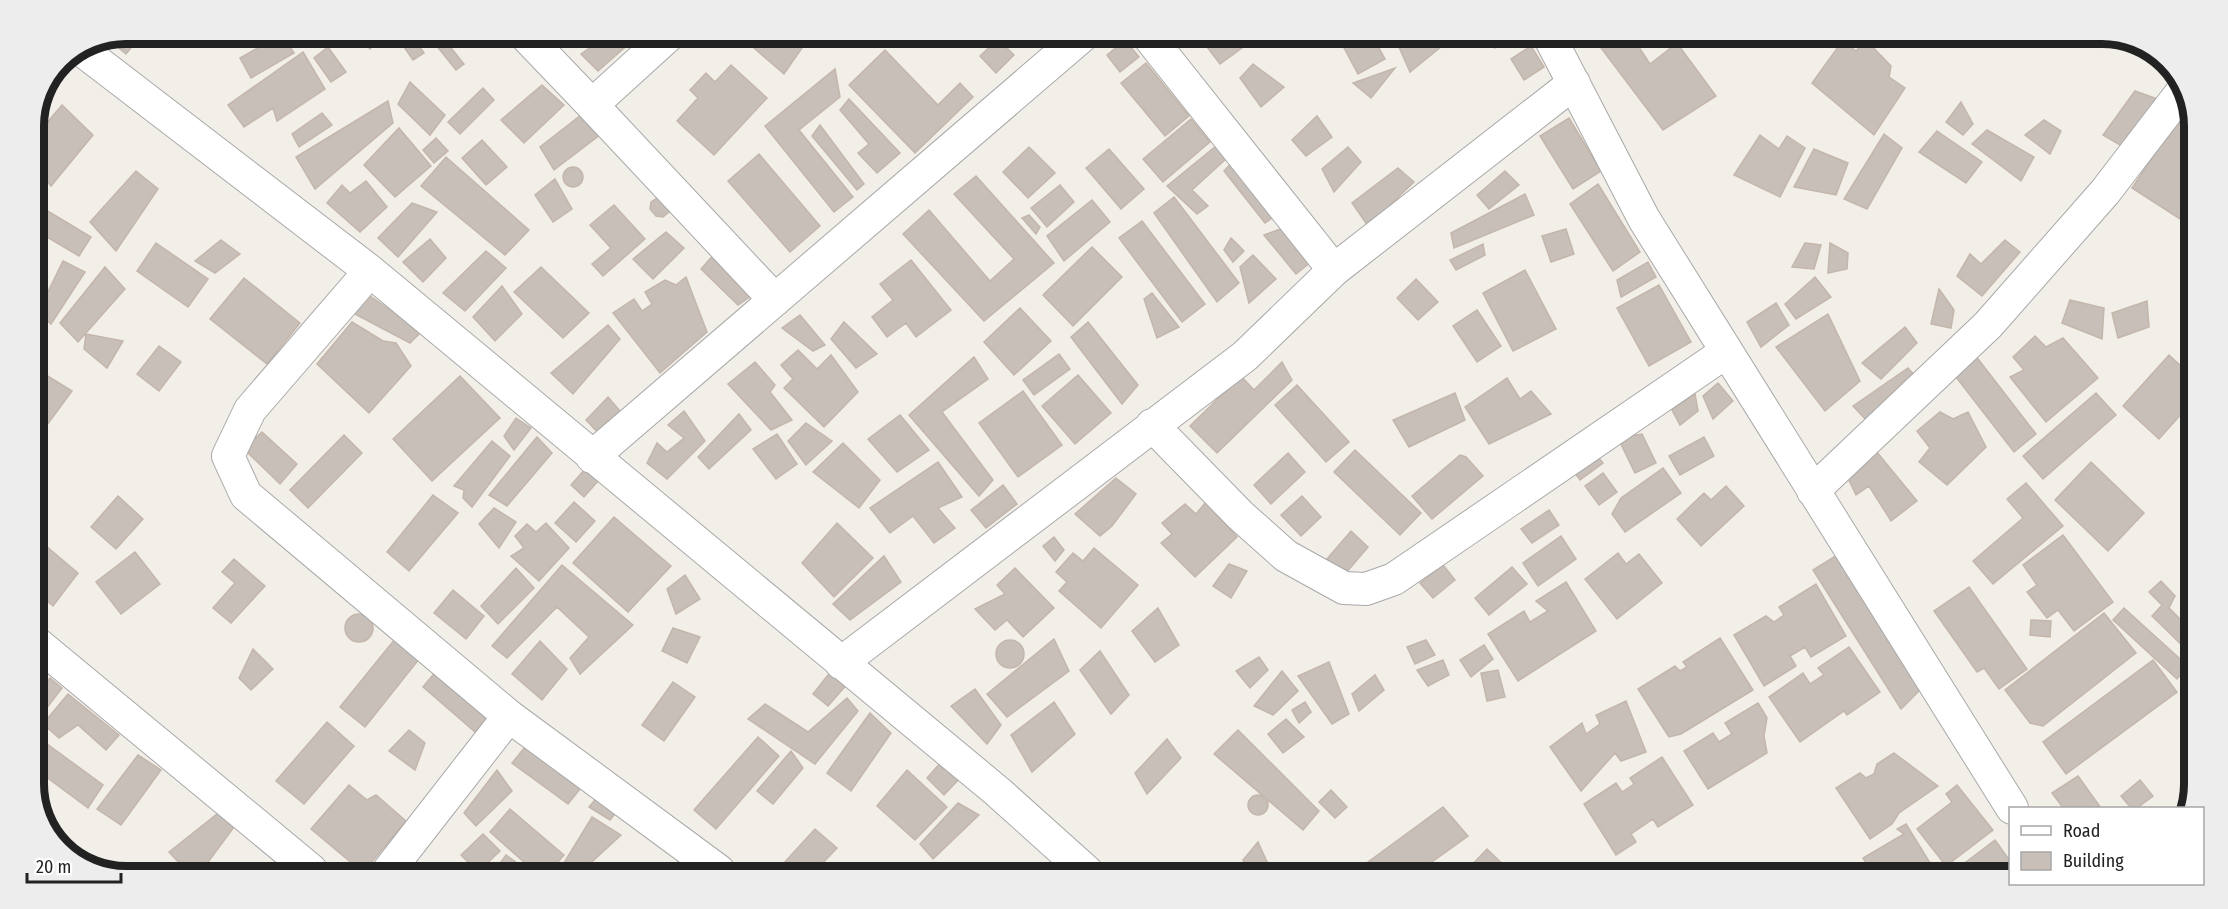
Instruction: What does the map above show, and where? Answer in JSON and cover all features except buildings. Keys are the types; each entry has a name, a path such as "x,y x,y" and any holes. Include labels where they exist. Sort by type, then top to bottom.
{"street":[{"path":"534,44 775,300"},
{"path":"592,105 660,44"},
{"path":"592,457 1074,44"},
{"path":"1155,44 1334,270"},
{"path":"1553,44 1644,219 2011,807"},
{"path":"87,54 370,271 998,792 1079,866"},
{"path":"841,663 1245,356 1334,270 1574,83"},
{"path":"1812,491 1988,325 2105,192 2179,96"},
{"path":"370,271 250,410 228,456 246,495 509,716 711,866"},
{"path":"1152,425 1240,515 1286,556 1344,588 1366,589 1394,579 1726,352"},
{"path":"44,649 306,866"},
{"path":"392,866 509,716"}]}
